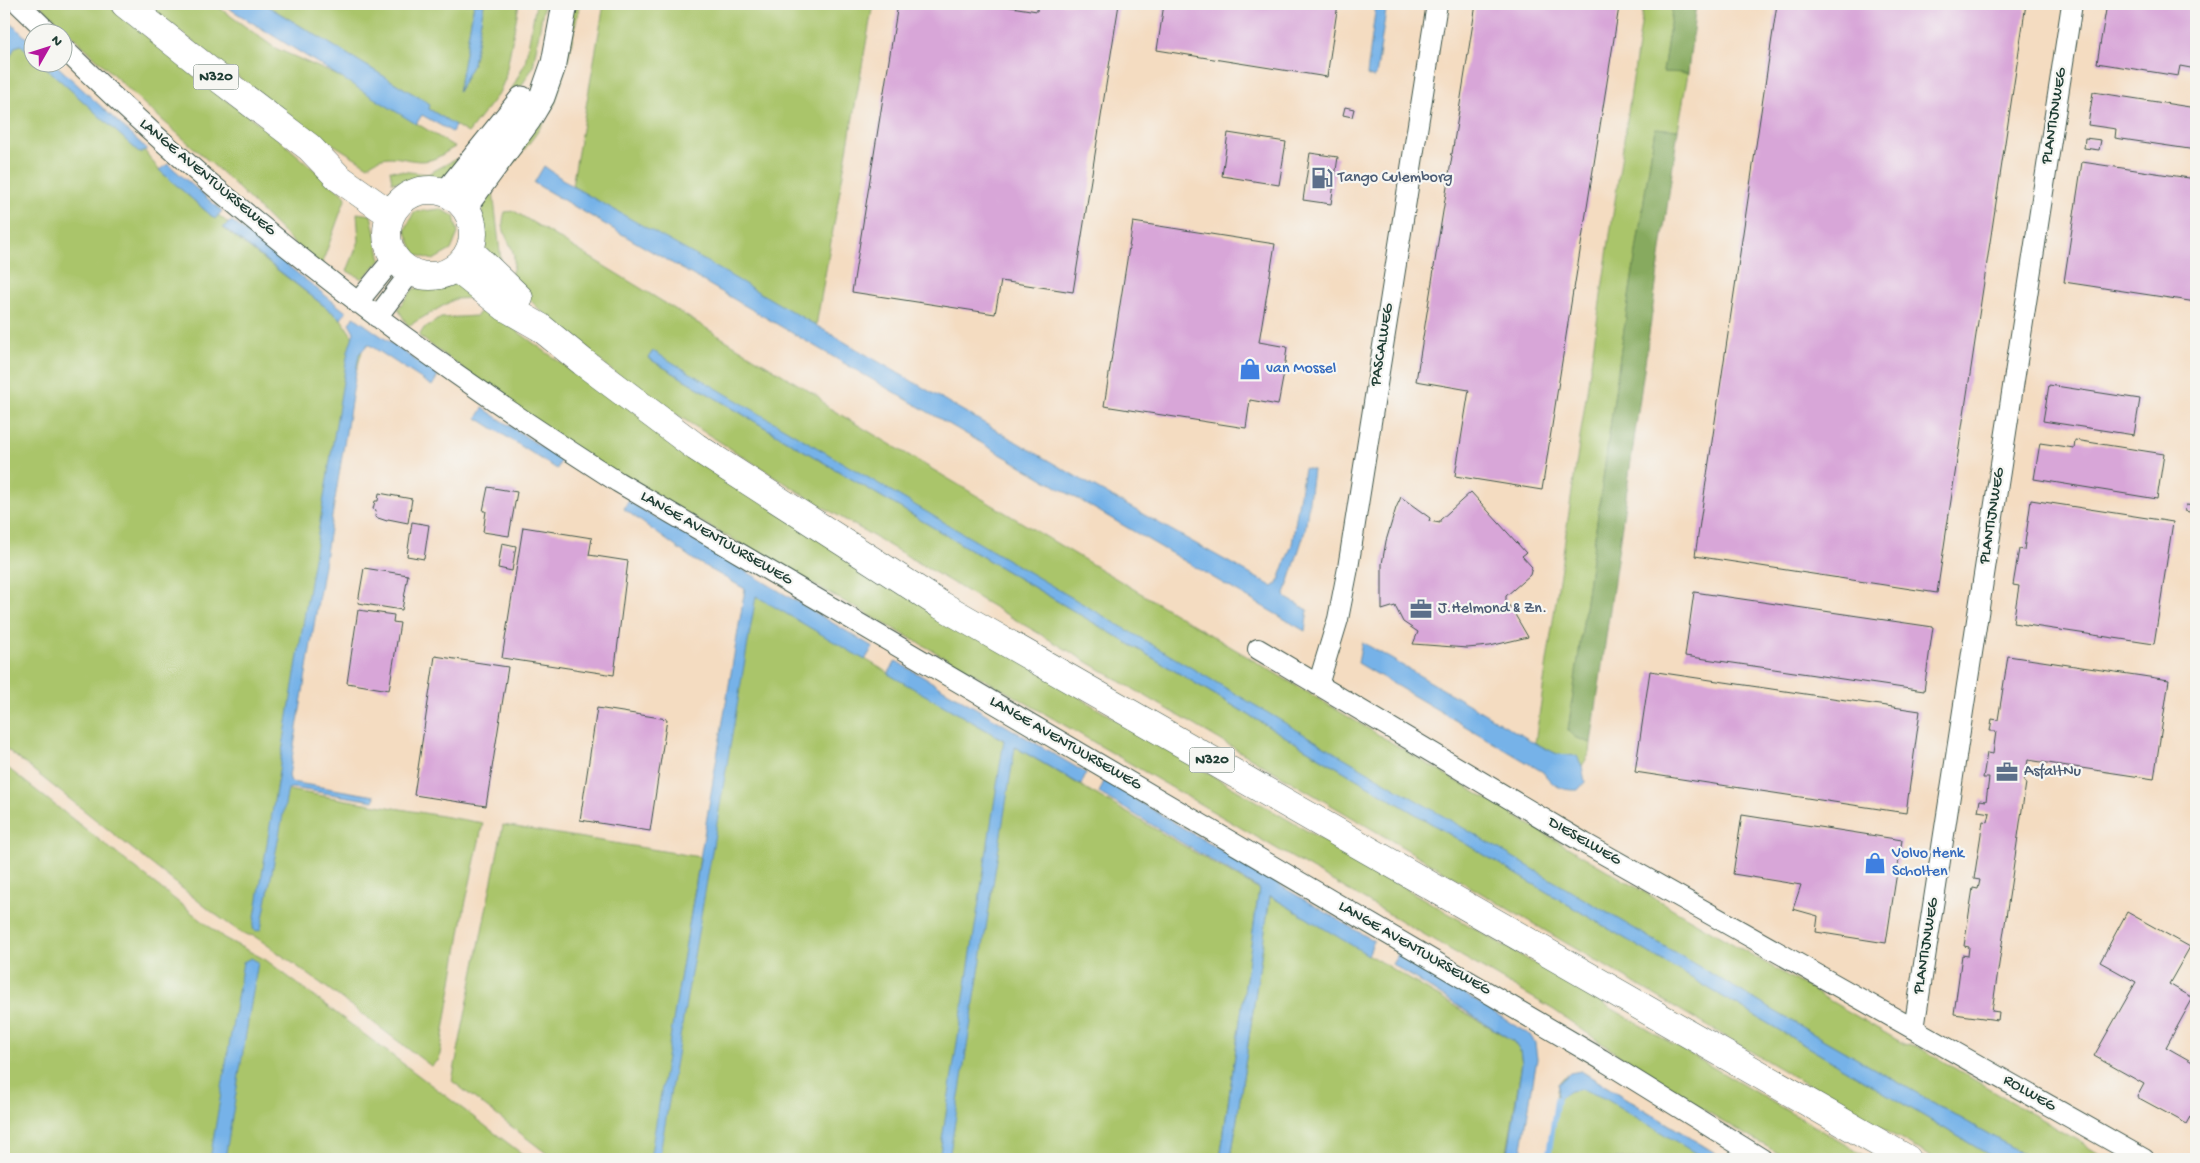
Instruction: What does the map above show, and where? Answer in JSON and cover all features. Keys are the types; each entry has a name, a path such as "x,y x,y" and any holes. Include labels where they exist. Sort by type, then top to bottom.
{"main road":[{"name":"N320","path":"125,4 221,80 309,146 339,178 396,206"},
{"path":"424,189 456,199 470,217 473,228 463,259 446,273 434,276 403,265 389,248 386,237 396,206 424,189"},
{"name":"N320","path":"463,259 515,293 540,327 583,362 696,447 941,605 1907,1159"}],"street":[{"path":"19,4 38,22"},
{"path":"456,199 533,81 539,67 550,4"},
{"path":"456,199 524,125 542,97 554,63 565,4"},
{"name":"PASCALWEG","path":"1318,685 1338,620 1348,568 1437,4"},
{"name":"PLANTIJNWEG","path":"1914,1028 2072,4"},
{"name":"LANGE AVENTUURSEWEG","path":"72,57 126,110 328,280 357,303 532,427 618,482 1601,1059 1762,1159"},
{"path":"357,303 403,265"},
{"path":"377,317 403,265"},
{"name":"DIESELWEG","path":"1258,649 1584,843 1914,1028"},
{"name":"ROLWEG","path":"1914,1028 2144,1159"}],"green space":[{"path":"39,4 108,4 210,89 267,129 346,197 320,269 228,178 143,103 72,35 72,22 58,22"},
{"path":"145,4 214,4 275,48 345,79 455,147 430,160 422,161 391,157 376,160 368,166 288,116"},
{"path":"264,4 474,4 459,90 473,64 484,4 519,4 505,79 499,93 468,133 429,109 430,104"},
{"path":"536,4 544,4 533,67 502,118 498,116 525,63"},
{"path":"572,4 580,4 568,59 555,104 536,134 508,171 500,167"},
{"path":"604,4 873,4 816,326 572,186"},
{"path":"1644,4 1673,4 1663,72 1688,73 1678,130 1655,129 1620,356 1568,731 1574,737 1591,743 1590,753 1582,766 1576,756 1557,754 1535,743"},
{"path":"1673,4 1696,4 1688,73 1663,72"},
{"path":"22,46 22,72 51,72 140,153 144,150 159,170 215,219 218,215 228,223 223,228 341,319 362,351 339,434 276,788 483,823 464,910 439,1060 431,1066 263,942 254,936 243,934 212,912 4,747 4,97 10,57 15,47"},
{"path":"1655,128 1678,130 1591,743 1574,737 1568,731 1620,356"},
{"path":"456,159 460,167 436,182 392,182 390,170 428,174"},
{"path":"493,191 501,261 486,252 481,220 485,192"},
{"path":"440,209 454,216 458,233 451,250 433,260 415,254 405,230 414,212"},
{"path":"514,211 819,397 826,406 1569,848 1904,1044 1922,1049 2109,1159 2032,1159 1810,1032 652,352 648,358 1996,1159 1934,1159 820,505 628,384 546,316 509,279 514,259 503,222 505,212"},
{"path":"357,213 371,215 381,260 362,279 347,271 359,241"},
{"path":"459,282 472,298 455,299 408,326 398,309 413,289"},
{"path":"485,308 575,373 1098,709 1870,1159 1788,1159 1663,1086 1554,1010 1016,697 621,477 535,422 419,336 424,328 441,318 476,316"},
{"path":"747,590 1259,890 1220,1159 554,1159 452,1081 503,825 700,857 663,1087"},
{"path":"4,765 224,938 266,960 529,1159 4,1159"},
{"path":"1270,896 1513,1041 1520,1051 1522,1063 1506,1159 1231,1159"},
{"path":"1581,1071 1725,1159 1547,1159 1558,1084 1564,1077"}],"water":[{"path":"222,4 264,4 430,104 429,109 455,125 452,132 422,115 416,124"},
{"path":"474,4 484,4 473,64 458,92"},
{"path":"1376,4 1387,4 1376,76 1374,78 1367,75"},
{"path":"4,17 22,34 22,46 15,47 10,57 4,97"},
{"path":"51,72 64,72 147,149 140,153"},
{"path":"168,164 222,211 215,219 159,170"},
{"path":"544,166 572,186 700,258 1082,480 1273,587 1278,583 1292,544 1304,468 1313,470 1305,531 1285,594 1286,598 1308,610 1305,631 534,183"},
{"path":"232,221 346,312 341,319 223,227"},
{"path":"354,317 438,376 432,386 368,344 359,354 289,776 291,782 375,796 374,801 292,788 288,789 261,929 257,931 253,929 348,351 354,332 349,323"},
{"path":"653,351 1810,1032 2032,1159 1996,1159 648,358"},
{"path":"483,408 561,460 557,469 477,418"},
{"path":"628,501 873,647 865,660 756,596 659,1159 650,1159 745,589 694,560 624,509"},
{"path":"1362,642 1535,743 1557,754 1577,756 1582,766 1585,782 1578,790 1557,786 1543,772 1358,663"},
{"path":"896,661 1086,773 1081,785 1015,747 949,1159 939,1159 1004,740 888,674"},
{"path":"1104,781 1374,941 1368,955 1270,896 1231,1159 1220,1159 1259,889 1099,793"},
{"path":"1399,953 1530,1035 1535,1043 1537,1059 1520,1159 1507,1159 1522,1063 1520,1051 1513,1041 1392,964"},
{"path":"251,958 258,962 225,1159 210,1159 243,962"},
{"path":"1581,1071 1725,1159 1705,1159 1606,1099 1582,1089 1570,1091 1557,1099 1558,1084 1570,1073"}],"building":[{"path":"898,4 992,4 1037,11 1038,4 1119,4 1073,292 1001,281 995,314 852,292"},
{"path":"1164,4 1338,4 1327,77 1157,50"},
{"path":"1476,4 1615,4 1615,6 1619,7 1542,490 1455,476 1469,390 1416,381 1434,269 1432,269 1434,267 1452,156 1450,154 1452,154"},
{"path":"1777,4 2026,4 1937,593 1695,556"},
{"path":"2107,4 2158,4 2196,10 2196,69 2180,66 2178,76 2097,63"},
{"path":"2093,92 2196,108 2196,150 2115,138 2116,129 2088,125"},
{"path":"1345,107 1354,109 1352,117 1343,115"},
{"path":"1228,133 1286,142 1279,185 1222,176"},
{"path":"2085,138 2101,140 2099,150 2084,148"},
{"path":"1310,153 1338,157 1331,204 1303,200"},
{"path":"2082,162 2196,179 2196,302 2064,282"},
{"path":"1133,222 1275,244 1259,342 1287,347 1283,378 1278,405 1250,400 1246,428 1104,406"},
{"path":"2049,385 2140,399 2134,435 2043,421"},
{"path":"2075,440 2164,454 2157,499 2034,479 2040,443 2074,448"},
{"path":"488,487 517,492 509,536 483,532 486,511 483,511"},
{"path":"1471,492 1526,553 1522,556 1532,567 1530,575 1506,596 1506,606 1510,606 1528,637 1490,646 1467,648 1413,644 1418,632 1403,622 1395,606 1382,610 1382,564 1386,541 1396,508 1401,497 1430,518 1429,521 1440,523 1440,520"},
{"path":"379,493 412,499 408,523 388,519 387,521 375,517 376,510 373,509 375,501 378,501"},
{"path":"2031,500 2173,522 2154,644 2013,623 2019,586 2013,585 2019,549 2024,550"},
{"path":"2186,505 2195,506 2194,513 2185,511"},
{"path":"412,522 429,525 424,559 407,556"},
{"path":"523,527 592,538 589,555 628,561 614,675 502,658"},
{"path":"502,543 516,546 512,571 498,568"},
{"path":"364,568 408,575 402,610 358,603"},
{"path":"1694,592 1933,627 1924,691 1685,656"},
{"path":"358,610 394,615 393,622 400,623 389,690 347,683"},
{"path":"435,656 508,667 486,806 414,795"},
{"path":"2008,656 2169,680 2154,779 2028,760 1992,1011 1999,1012 1998,1020 1954,1014 1962,955 1968,956 1969,947 1964,946 1973,888 1978,889 1980,880 1974,879 1983,821 1988,822 1990,813 1978,811 1980,800 1986,801 1989,778 1983,778 1987,753 1993,754 1996,731 1990,731 1992,719 1998,720"},
{"path":"1650,671 1920,711 1906,813 1635,772"},
{"path":"597,708 667,719 650,831 580,820"},
{"path":"1742,815 1902,840 1886,943 1816,932 1818,916 1793,909 1801,885 1733,874"},
{"path":"2127,912 2190,947 2169,984 2193,998 2166,1047 2196,1064 2196,1108 2187,1124 2137,1097 2144,1084 2094,1056 2136,982 2100,962"}],"waterway":[{"path":"1548,1159 1557,1099"}],"place":[{"name":"Tango Culemborg","path":"1322,178"},
{"name":"van Mossel","path":"1250,369"},
{"name":"J.Helmond & Zn.","path":"1421,609"},
{"name":"AsfaltNu","path":"2007,772"},
{"name":"Volvo Henk Scholten","path":"1875,863"}]}
